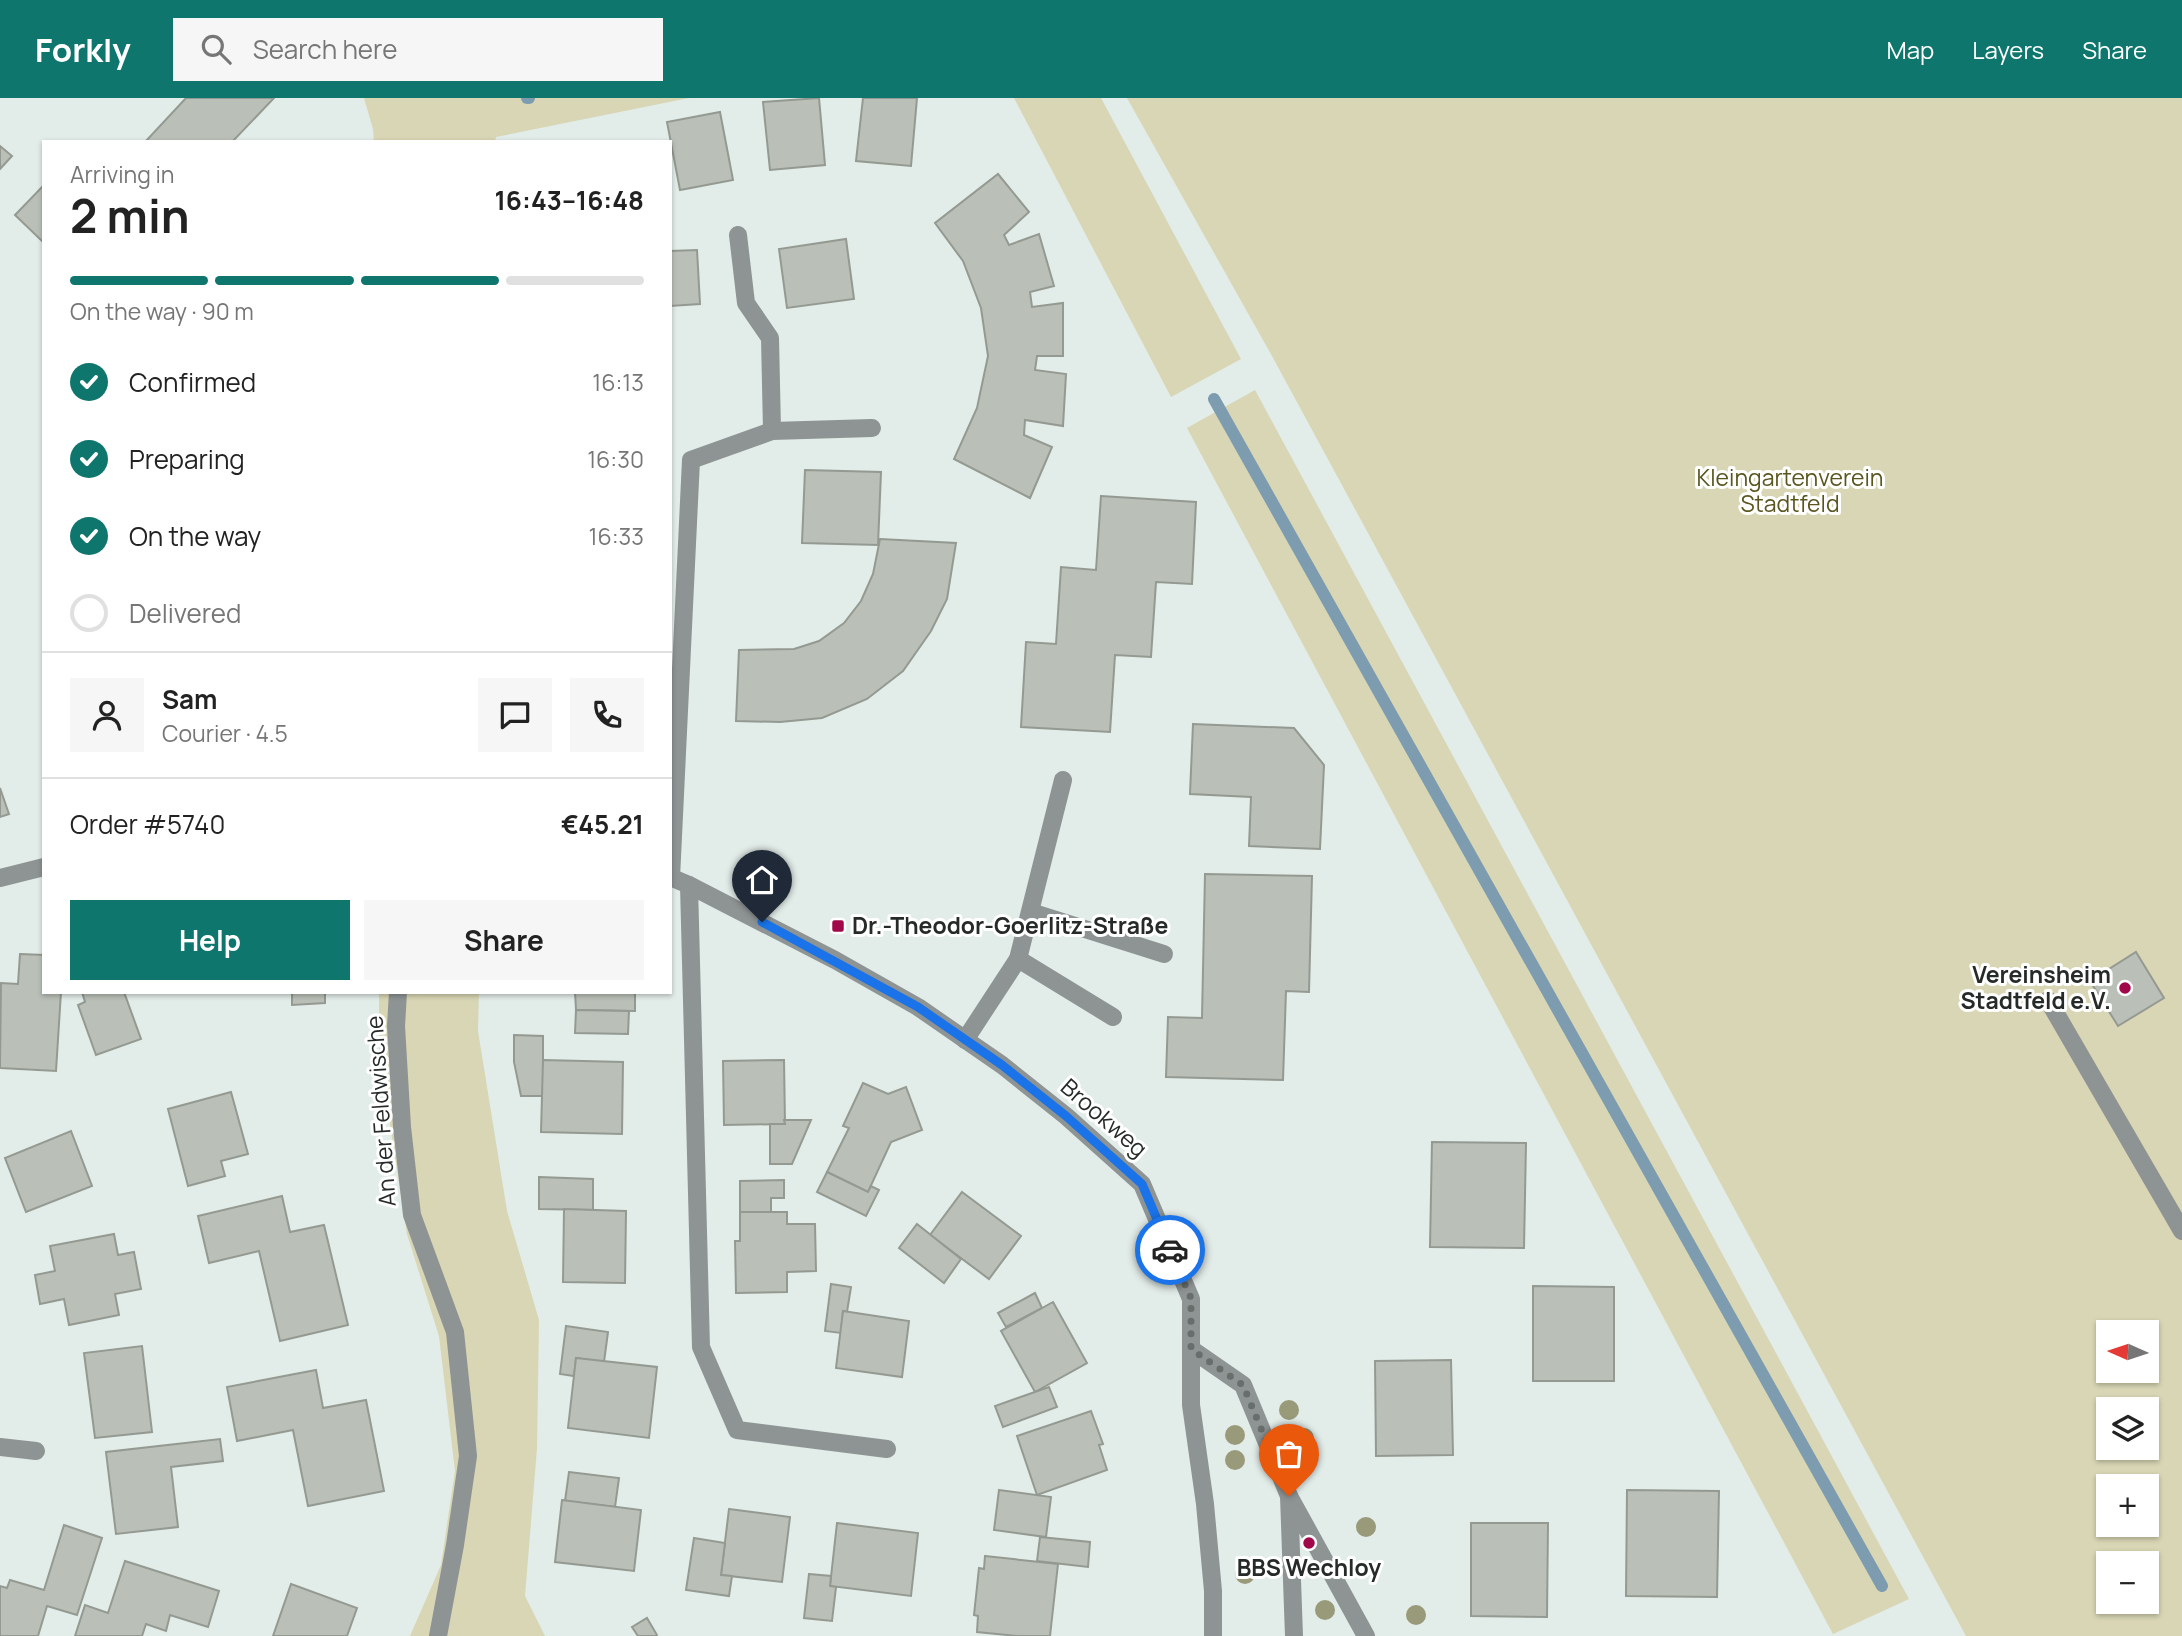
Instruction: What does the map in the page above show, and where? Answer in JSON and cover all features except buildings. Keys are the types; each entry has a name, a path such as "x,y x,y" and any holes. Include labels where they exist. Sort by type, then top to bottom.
{"street":[{"path":"738,235 746,303 770,338 772,431"},
{"path":"672,856 691,460 772,431 872,428"},
{"path":"965,1040 1018,959 1063,780"},
{"path":"0,878 42,868"},
{"name":"Brookweg","path":"672,877 844,965 918,1007 1002,1065 1066,1116 1142,1184 1191,1298 1191,1405 1210,1554 1213,1636"},
{"path":"689,885 701,1348 737,1430 887,1449"},
{"path":"1031,912 1164,954"},
{"path":"1018,959 1113,1017"},
{"name":"An der Feldwische","path":"398,994 396,1026 402,1127 412,1214 455,1332 468,1456 438,1636"},
{"path":"2048,1000 2182,1231"},
{"path":"1191,1349 1243,1385 1289,1496 1366,1636"},
{"path":"0,1447 36,1451"},
{"path":"1289,1496 1294,1636"}],"green space":[{"path":"364,98 689,98 496,137 495,140 374,140"},
{"path":"1014,98 1101,98 1241,359 1171,397"},
{"name":"Kleingartenverein Stadtfeld","path":"1127,98 2182,98 2182,1636 1966,1636 1272,356"},
{"path":"1255,390 1909,1599 1833,1634 1187,428"},
{"path":"379,994 479,994 478,1031 507,1211 539,1320 537,1448 525,1596 545,1636 410,1636 441,1565 455,1471 439,1336 407,1234 379,1054"}],"waterway":[{"path":"1214,399 1882,1586"}],"way so far":[{"path":"1170,1250 1191,1298 1191,1349 1243,1385 1289,1496"}],"place":[{"name":"Dr.-Theodor-Goerlitz-Straße","path":"838,926"},
{"name":"Vereinsheim Stadtfeld e.V.","path":"2125,988"},
{"name":"BBS Wechloy","path":"1309,1543"}],"route":[{"path":"762,922 918,1007 1002,1065 1066,1116 1142,1184 1170,1250"}]}
